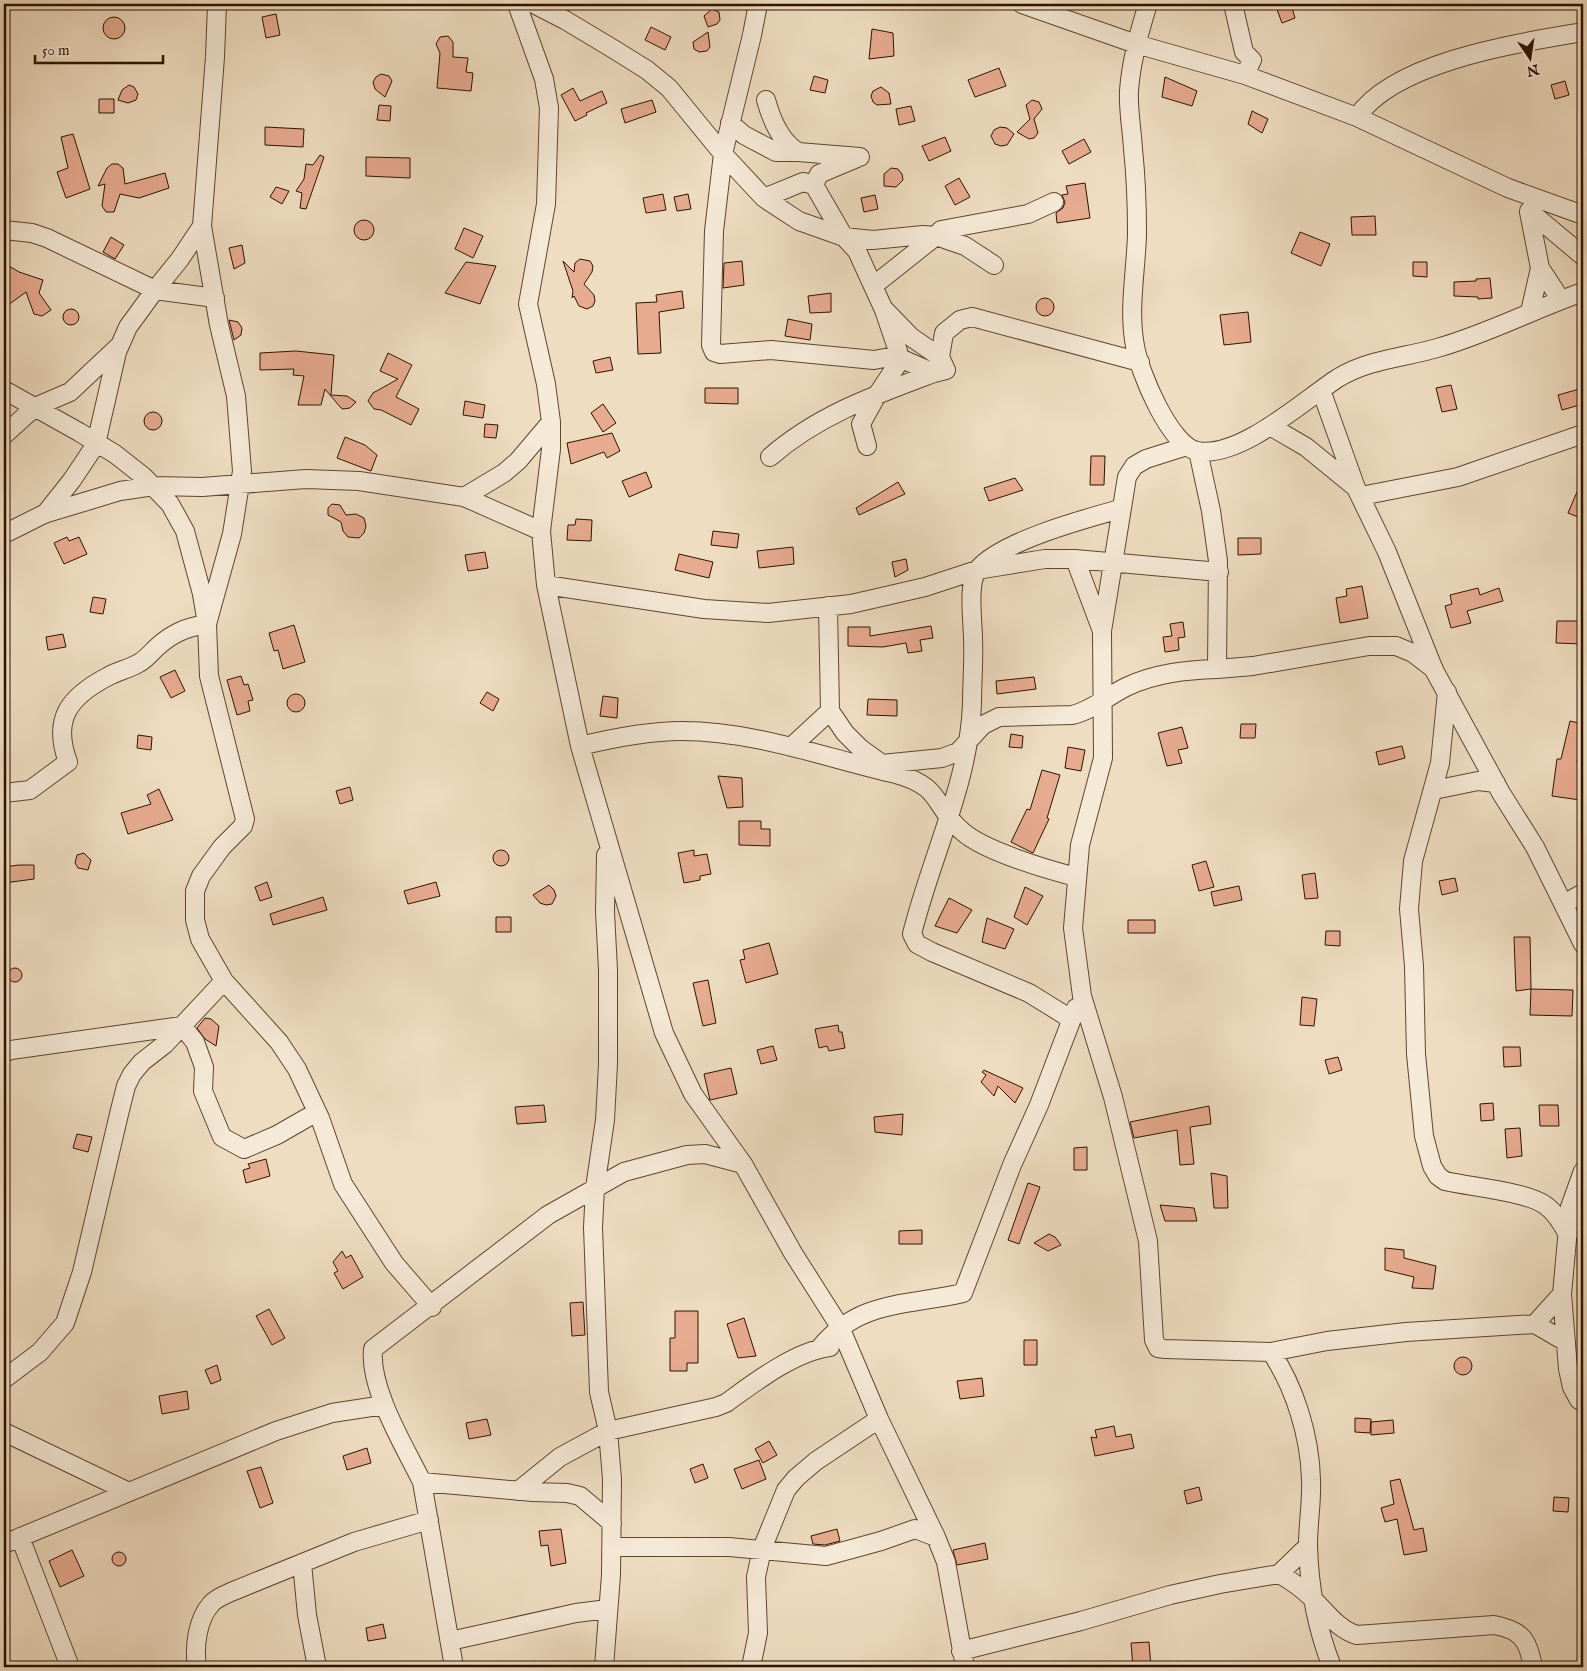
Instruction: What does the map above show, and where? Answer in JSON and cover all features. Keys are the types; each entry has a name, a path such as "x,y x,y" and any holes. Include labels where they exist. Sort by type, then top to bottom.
{"street":[{"path":"206,624 232,534 241,484 241,437 236,396 219,325 202,226 215,65 217,4"},
{"path":"517,4 544,80 550,108 546,204 528,304 546,384 551,422 551,449 541,531 546,585 580,746 664,1033 693,1094 742,1164 793,1253 840,1327 878,1419 936,1537 946,1562 963,1659 1170,1595 1279,1574 1308,1546"},
{"path":"534,4 565,20 647,70 674,94 722,154 764,198 799,221 844,237 873,240 923,235 936,236 965,246 994,264"},
{"path":"758,4 722,154 711,284 711,345 714,352 720,354 771,350 874,360 896,356 937,365"},
{"path":"1022,4 1136,44 1245,75 1357,117 1508,188 1583,215"},
{"path":"1148,4 1136,44 1129,92 1136,179 1137,234 1132,328 1140,362 1156,402 1177,438 1192,449 1211,511 1219,572 1218,669"},
{"path":"1233,4 1244,52 1252,60 1245,75"},
{"path":"1357,117 1364,106 1382,90 1430,68 1470,54 1583,32"},
{"path":"766,100 771,116 790,147 798,152"},
{"path":"730,123 744,135 776,152 860,157 819,174 814,185"},
{"path":"764,198 803,182 814,185 844,237 857,251 897,342 897,365 861,424 867,446"},
{"path":"1508,188 1530,212 1583,256"},
{"path":"873,286 941,230 1028,214 1054,202"},
{"path":"1530,212 1540,268 1530,312"},
{"path":"44,514 72,480 96,444 120,346 136,314 180,259 202,226"},
{"path":"4,230 32,233 47,238 155,290 215,298"},
{"path":"1540,268 1561,300"},
{"path":"1566,1342 1535,1324 1406,1332 1327,1341 1270,1352 1158,1348 1154,1340 1148,1241 1113,1097 1082,996 1074,928 1076,877 1080,845 1103,758 1102,631 1120,509 1127,477 1134,466 1146,459 1192,449 1232,446 1270,426 1321,390 1361,367 1435,349 1583,292"},
{"path":"882,308 937,365"},
{"path":"937,365 944,333 960,320 972,317 1140,362"},
{"path":"4,435 35,407 70,392 120,346"},
{"path":"770,457 791,438 844,408 877,395 937,365"},
{"path":"4,390 115,454 154,486 170,504 185,531 196,567 206,624 209,676 245,819 243,826 222,847 201,876 195,891 194,903 200,939 224,981 279,1042 296,1069 317,1112 343,1184 394,1263 432,1307"},
{"path":"1321,390 1358,492 1387,552 1434,670 1496,783 1535,847 1583,944"},
{"path":"464,498 504,473 518,461 551,422"},
{"path":"1270,426 1306,447 1358,492 1458,477 1583,434"},
{"path":"5,532 44,514 120,491 154,486 202,487 278,480 332,479 359,481 464,498 541,531"},
{"path":"1071,1018 1029,994 932,952 917,944 913,939 918,911 949,816 969,742 973,640 972,590 977,570 998,552 1032,538 1120,509"},
{"path":"546,585 738,613 795,612 851,604 925,587 977,570 1037,560 1075,559 1219,572"},
{"path":"1075,559 1102,631"},
{"path":"828,606 830,711 855,743 889,769 942,758 958,752 983,725 999,717 1072,716 1082,713 1129,686 1186,670 1253,666 1369,646 1396,646 1413,652 1434,670"},
{"path":"4,794 30,790 68,762 63,749 61,723 74,700 107,677 140,663 164,640 188,627 206,624"},
{"path":"1447,692 1445,731 1434,790 1413,861 1409,909 1414,974 1416,1054 1428,1153 1438,1176 1445,1181 1525,1197 1543,1204 1555,1213 1568,1235"},
{"path":"791,747 830,711"},
{"path":"580,746 651,733 682,731 736,736 889,769 912,778 929,788 961,831 972,839 1045,869 1076,877"},
{"path":"1434,790 1478,781 1496,783"},
{"path":"604,1667 612,1546 612,1479 608,1431 599,1392 593,1259 596,1188 605,1120 608,1064 608,970 605,912 607,837"},
{"path":"1564,904 1583,893"},
{"path":"4,1379 40,1352 65,1323 82,1272 126,1086 132,1074 142,1062 182,1026 224,981"},
{"path":"518,1491 560,1457 608,1431 716,1407 726,1403 782,1367 819,1349 840,1327 858,1316 883,1306 964,1293 1012,1165 1039,1105 1071,1018 1082,996"},
{"path":"4,1053 11,1050 182,1026"},
{"path":"182,1026 195,1042 204,1067 202,1091 222,1137 244,1149 277,1135 317,1112"},
{"path":"454,1667 422,1482 384,1406 374,1367 373,1349 432,1307 548,1215 624,1172 687,1154 705,1154 742,1164"},
{"path":"1583,1171 1574,1191 1562,1294 1572,1387 1579,1400 1583,1402"},
{"path":"1543,1204 1574,1191"},
{"path":"1535,1324 1562,1294"},
{"path":"819,1349 850,1348"},
{"path":"1270,1352 1283,1370 1291,1389 1306,1438 1311,1480 1308,1546 1314,1600 1321,1640 1332,1667"},
{"path":"4,1544 276,1430 332,1413 384,1406"},
{"path":"751,1667 758,1633 756,1577 762,1549 786,1490 796,1478 878,1419"},
{"path":"4,1432 130,1492"},
{"path":"422,1482 518,1491 567,1493 580,1496 612,1523"},
{"path":"197,1667 197,1642 204,1614 212,1602 231,1592 354,1542 429,1520"},
{"path":"612,1546 668,1545 762,1549 826,1556 881,1541 915,1529 936,1537"},
{"path":"20,1537 70,1667"},
{"path":"302,1563 307,1615 317,1667"},
{"path":"1279,1574 1295,1583 1349,1633 1357,1635 1494,1625 1507,1627 1517,1630 1529,1648 1533,1667"},
{"path":"450,1641 576,1613 608,1609"}],"building":[{"path":"1275,4 1291,4 1295,18 1282,23"},
{"path":"712,9 719,12 720,20 717,24 708,27 704,16"},
{"path":"276,14 280,35 266,38 262,17"},
{"path":"114,17 122,20 125,28 122,36 114,39 106,36 103,28 106,20"},
{"path":"651,27 671,37 665,50 645,40"},
{"path":"872,29 893,33 894,56 869,59"},
{"path":"708,32 710,47 707,51 699,52 694,49 693,42"},
{"path":"448,36 453,42 453,57 468,58 466,72 473,73 471,91 437,88 440,53 436,44 440,37"},
{"path":"999,68 1006,86 975,97 968,80"},
{"path":"381,74 389,76 392,81 385,97 375,89 373,82"},
{"path":"814,76 828,80 825,93 810,90"},
{"path":"1165,77 1197,91 1192,106 1162,97"},
{"path":"1565,81 1569,95 1555,99 1551,85"},
{"path":"129,85 134,87 138,94 136,100 128,103 118,100 122,90"},
{"path":"881,87 889,93 891,104 877,105 873,102 871,96 873,91"},
{"path":"573,88 580,101 602,91 607,103 586,113 587,115 575,121 561,95"},
{"path":"99,99 114,99 114,113 99,113"},
{"path":"652,100 656,112 625,123 621,109"},
{"path":"1032,100 1039,102 1042,109 1034,119 1038,133 1034,138 1029,139 1017,132 1030,119 1026,105"},
{"path":"379,105 391,106 390,121 377,120"},
{"path":"911,106 915,121 899,125 896,109"},
{"path":"1252,111 1268,119 1262,133 1248,124"},
{"path":"265,127 304,129 303,147 265,145"},
{"path":"1000,127 1007,128 1014,134 1007,145 995,144 991,136 994,130"},
{"path":"73,134 90,189 66,198 57,172 68,168 61,137"},
{"path":"945,137 951,151 929,161 922,146"},
{"path":"1084,139 1091,152 1069,164 1062,151"},
{"path":"320,155 324,157 306,209 300,208 302,193 296,191 304,179 306,164 313,165"},
{"path":"366,157 410,158 410,178 366,176"},
{"path":"112,164 118,164 123,168 125,184 165,173 169,188 139,198 120,194 114,212 106,212 102,206 105,184 98,186 107,168"},
{"path":"891,168 898,169 902,174 903,180 896,187 884,186 884,174"},
{"path":"959,178 970,197 955,205 945,186"},
{"path":"1085,183 1090,218 1057,223 1056,213 1063,208 1065,202 1062,195 1068,194 1066,186"},
{"path":"276,187 289,191 282,204 270,197"},
{"path":"663,194 666,210 646,213 643,198"},
{"path":"688,194 691,209 677,211 674,197"},
{"path":"875,195 878,209 864,212 861,198"},
{"path":"1375,216 1376,235 1352,235 1351,217"},
{"path":"360,220 368,220 374,226 374,234 368,240 360,240 354,234 354,226"},
{"path":"464,228 483,236 473,258 455,249"},
{"path":"1300,232 1330,244 1321,266 1291,253"},
{"path":"111,237 124,245 115,259 103,252"},
{"path":"242,245 245,263 234,269 229,248"},
{"path":"580,259 590,261 593,266 592,272 584,284 594,295 595,301 593,306 587,309 579,306 574,296 572,298 573,291 563,261 574,272 575,263"},
{"path":"742,261 744,285 723,288 724,263"},
{"path":"466,262 496,266 480,304 445,293"},
{"path":"1413,262 1427,262 1427,277 1413,276"},
{"path":"4,263 19,272 43,280 39,293 51,310 42,316 34,314 26,292 4,308"},
{"path":"1490,278 1492,298 1478,299 1478,297 1454,296 1454,282"},
{"path":"682,291 684,308 659,312 661,353 638,354 636,303 657,302 656,295"},
{"path":"831,293 831,312 810,313 808,296"},
{"path":"1045,298 1051,301 1054,307 1051,313 1045,316 1039,313 1036,307 1039,301"},
{"path":"71,309 77,311 79,317 77,323 71,325 65,323 63,317 65,311"},
{"path":"1248,312 1251,342 1224,345 1220,315"},
{"path":"788,319 812,324 810,340 785,336"},
{"path":"229,320 238,322 242,328 241,335 234,340"},
{"path":"296,351 334,355 331,395 347,396 356,402 350,408 343,409 325,389 321,405 298,405 304,376 293,375 294,369 260,370 260,353"},
{"path":"388,353 412,365 396,397 419,409 411,425 381,410 374,409 368,401 373,393 398,379 380,371"},
{"path":"610,357 613,370 596,373 593,361"},
{"path":"1451,385 1457,409 1442,412 1436,388"},
{"path":"705,388 738,388 738,404 705,403"},
{"path":"1583,388 1583,404 1562,410 1558,395"},
{"path":"465,401 485,405 483,418 463,415"},
{"path":"603,404 616,423 603,432 591,413"},
{"path":"153,412 159,415 162,421 159,427 153,430 147,427 144,421 147,415"},
{"path":"485,424 498,425 496,438 484,437"},
{"path":"612,433 620,451 607,458 604,452 571,464 567,443"},
{"path":"345,437 365,445 377,455 371,471 337,458"},
{"path":"1091,456 1105,456 1104,485 1090,485"},
{"path":"646,472 652,487 629,497 622,481"},
{"path":"1015,478 1023,490 989,501 984,488"},
{"path":"1583,478 1583,519 1568,513"},
{"path":"898,482 905,494 859,515 856,508"},
{"path":"332,504 340,505 346,515 356,514 364,518 366,526 364,533 359,538 348,537 343,531 341,522 328,515 328,508"},
{"path":"576,519 592,520 591,541 567,540 568,525 575,525"},
{"path":"713,531 739,534 737,548 711,545"},
{"path":"67,537 69,541 79,537 87,554 64,564 54,543"},
{"path":"1238,538 1261,538 1261,554 1238,555"},
{"path":"793,547 794,564 759,568 757,551"},
{"path":"485,552 488,568 468,571 465,555"},
{"path":"679,554 713,562 709,578 675,570"},
{"path":"906,559 908,570 895,577 892,562"},
{"path":"1362,586 1368,618 1340,623 1336,598 1347,596 1346,589"},
{"path":"1478,588 1480,595 1499,588 1503,601 1467,611 1471,623 1451,628 1445,606 1452,604 1450,595"},
{"path":"93,597 106,599 103,614 90,612"},
{"path":"1557,621 1583,621 1583,644 1556,643"},
{"path":"1183,622 1185,637 1178,638 1179,650 1165,652 1163,637 1172,636 1170,624"},
{"path":"294,625 305,662 283,669 278,650 274,651 269,633"},
{"path":"931,626 933,638 920,640 922,651 908,653 906,643 883,647 848,646 848,627 870,627 870,636"},
{"path":"63,634 66,647 48,650 46,637"},
{"path":"175,670 185,691 171,698 160,677"},
{"path":"241,676 244,685 248,684 253,700 248,701 250,711 237,715 227,680"},
{"path":"1034,677 1036,689 997,694 996,681"},
{"path":"487,692 499,699 493,711 480,703"},
{"path":"292,694 300,694 305,699 303,710 292,712 287,707 287,699"},
{"path":"603,696 618,698 617,718 600,716"},
{"path":"868,699 897,700 897,716 867,715"},
{"path":"1570,721 1583,724 1577,762 1583,763 1580,800 1552,796 1557,759 1561,759"},
{"path":"1241,724 1256,724 1255,738 1240,738"},
{"path":"1182,727 1188,748 1178,750 1182,763 1167,766 1158,733"},
{"path":"1011,734 1023,736 1022,748 1009,747"},
{"path":"138,735 152,737 151,750 137,748"},
{"path":"1402,746 1405,758 1379,765 1376,752"},
{"path":"1068,747 1085,750 1081,771 1065,768"},
{"path":"1042,770 1060,775 1047,818 1049,819 1033,853 1011,842 1027,809 1030,810"},
{"path":"718,776 742,778 743,807 727,808"},
{"path":"350,787 353,800 340,804 336,791"},
{"path":"159,789 173,820 128,834 121,813 151,804 147,795"},
{"path":"739,821 761,821 761,829 770,829 770,846 739,845"},
{"path":"501,850 509,858 501,866 493,858"},
{"path":"694,850 694,856 707,854 711,874 700,876 700,880 684,883 678,853"},
{"path":"84,853 91,860 88,870 78,868 75,863 77,855"},
{"path":"1206,861 1214,887 1199,891 1192,865"},
{"path":"34,865 34,879 4,883 4,867"},
{"path":"1315,873 1318,898 1305,899 1302,875"},
{"path":"1455,878 1458,891 1442,895 1439,881"},
{"path":"267,882 272,897 260,901 255,887"},
{"path":"436,882 440,896 408,904 404,891"},
{"path":"549,885 554,890 556,896 552,904 546,905 540,903 533,895"},
{"path":"1239,886 1242,900 1214,906 1211,892"},
{"path":"1025,887 1043,896 1027,925 1014,917"},
{"path":"323,897 327,910 273,925 270,914"},
{"path":"949,898 972,910 957,933 935,926"},
{"path":"496,917 511,917 511,932 496,932"},
{"path":"987,918 1014,929 1005,949 982,942"},
{"path":"1128,920 1155,920 1155,933 1128,933"},
{"path":"1326,931 1340,931 1340,946 1325,945"},
{"path":"1514,937 1530,937 1531,989 1516,991"},
{"path":"769,943 778,974 746,983 740,960 745,959 743,950"},
{"path":"12,968 18,968 22,975 18,982 12,982 8,978 8,972"},
{"path":"708,980 716,1023 703,1026 693,983"},
{"path":"1531,989 1573,990 1572,1016 1530,1015"},
{"path":"1302,997 1317,999 1314,1026 1300,1025"},
{"path":"205,1018 211,1019 219,1026 216,1046 205,1039 197,1028"},
{"path":"838,1025 839,1032 842,1032 845,1048 829,1051 827,1046 819,1048 815,1029"},
{"path":"773,1046 777,1060 761,1064 757,1050"},
{"path":"1503,1047 1520,1047 1521,1066 1504,1067"},
{"path":"1338,1057 1342,1070 1329,1074 1325,1060"},
{"path":"731,1068 737,1094 710,1100 704,1074"},
{"path":"984,1070 1023,1088 1015,1103 998,1086 994,1096 981,1082 986,1075 982,1072"},
{"path":"1493,1103 1494,1120 1481,1121 1480,1104"},
{"path":"544,1105 546,1122 517,1124 515,1107"},
{"path":"1539,1105 1558,1105 1559,1126 1540,1126"},
{"path":"1209,1106 1211,1124 1190,1127 1194,1164 1180,1165 1177,1130 1134,1138 1130,1122"},
{"path":"903,1114 902,1135 875,1132 874,1117"},
{"path":"1520,1128 1522,1156 1507,1158 1505,1129"},
{"path":"77,1134 92,1137 88,1152 73,1148"},
{"path":"1087,1147 1087,1170 1074,1170 1074,1148"},
{"path":"266,1159 270,1176 246,1183 243,1170 250,1168 248,1164"},
{"path":"1211,1173 1227,1176 1228,1208 1214,1208"},
{"path":"1028,1183 1040,1187 1019,1244 1008,1240"},
{"path":"1160,1205 1194,1208 1197,1221 1165,1221"},
{"path":"922,1230 922,1244 899,1244 899,1231"},
{"path":"1049,1234 1055,1237 1061,1245 1048,1251 1034,1243"},
{"path":"1385,1248 1404,1250 1404,1258 1436,1266 1433,1289 1412,1288 1414,1277 1385,1270"},
{"path":"342,1251 346,1258 351,1255 363,1277 343,1289 334,1273 338,1271 333,1262"},
{"path":"583,1302 585,1335 572,1336 570,1303"},
{"path":"269,1309 285,1338 272,1345 256,1316"},
{"path":"675,1311 698,1311 698,1363 687,1363 687,1371 670,1371 670,1338 675,1338"},
{"path":"744,1318 756,1356 738,1358 727,1324"},
{"path":"1024,1340 1037,1340 1037,1365 1024,1365"},
{"path":"1459,1357 1467,1357 1472,1362 1470,1373 1459,1375 1454,1370 1454,1362"},
{"path":"217,1365 221,1380 211,1384 205,1370"},
{"path":"982,1378 984,1396 960,1399 957,1381"},
{"path":"187,1391 189,1409 162,1414 159,1396"},
{"path":"1355,1418 1371,1419 1370,1433 1355,1432"},
{"path":"487,1419 491,1435 469,1439 466,1423"},
{"path":"1393,1420 1394,1433 1371,1435 1371,1422"},
{"path":"1114,1426 1116,1437 1131,1434 1134,1448 1095,1456 1091,1437 1097,1438 1095,1430"},
{"path":"769,1441 777,1455 763,1463 755,1449"},
{"path":"367,1448 371,1463 347,1470 343,1456"},
{"path":"759,1460 766,1479 742,1489 734,1469"},
{"path":"703,1464 708,1478 695,1483 690,1469"},
{"path":"261,1467 273,1503 260,1508 247,1471"},
{"path":"1400,1479 1414,1530 1423,1528 1427,1551 1404,1555 1397,1519 1385,1522 1381,1508 1394,1504 1390,1481"},
{"path":"1199,1487 1202,1500 1187,1504 1184,1491"},
{"path":"1554,1497 1569,1498 1568,1512 1553,1511"},
{"path":"561,1529 566,1563 551,1566 548,1545 541,1546 539,1531"},
{"path":"837,1529 840,1541 825,1545 813,1544 811,1536"},
{"path":"985,1543 988,1559 957,1565 953,1550"},
{"path":"72,1550 84,1576 60,1587 49,1561"},
{"path":"116,1552 122,1552 126,1559 122,1566 116,1566 112,1562 112,1556"},
{"path":"383,1624 386,1638 368,1641 366,1628"},
{"path":"1149,1642 1151,1667 1133,1667 1131,1643"}]}
